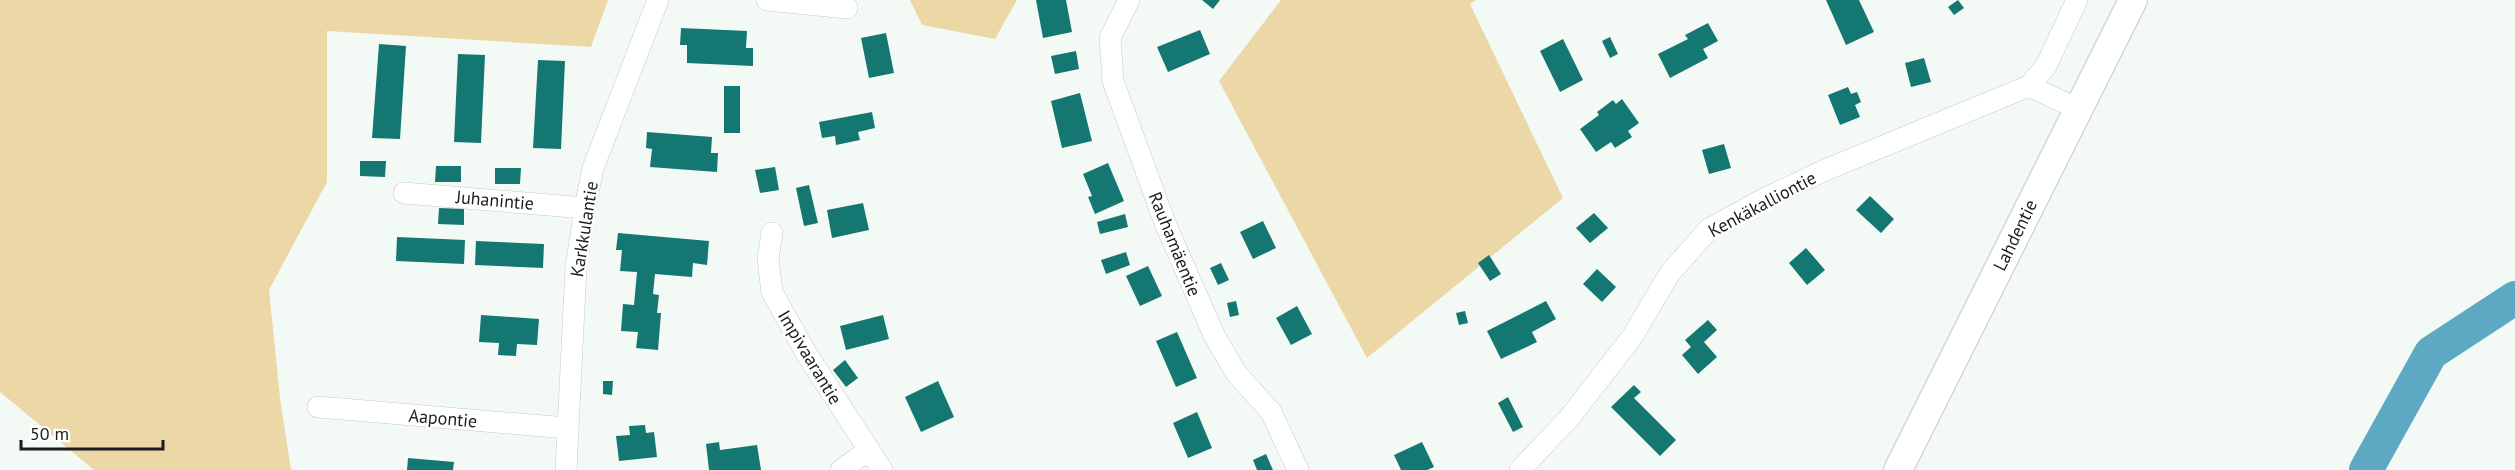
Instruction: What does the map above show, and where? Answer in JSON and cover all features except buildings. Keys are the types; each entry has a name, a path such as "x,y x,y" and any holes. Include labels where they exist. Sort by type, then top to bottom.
{"main road":[{"name":"Lahdentie","path":"1898,470 2133,0"}],"street":[{"name":"Karkkulantie","path":"566,470 576,267 585,208 593,168 658,0"},
{"path":"767,0 847,8"},
{"name":"Rauhamäentie","path":"1129,0 1110,38 1113,81 1165,223 1214,335 1236,373 1271,412 1298,470"},
{"path":"2077,0 2046,66 2029,87 2078,109"},
{"name":"Kenkäkalliontie","path":"1520,470 1570,417 1632,337 1671,273 1709,229 1823,171 2029,87"},
{"name":"Juhanintie","path":"404,193 585,208"},
{"name":"Impivaarantie","path":"772,233 768,259 772,292 806,353 882,470"},
{"name":"Aapontie","path":"318,407 567,428"},
{"path":"842,470 869,450"}],"shaded area":[{"path":"0,0 608,0 591,47 327,31 327,182 269,290 280,398 291,470 94,470 0,392"},
{"path":"910,0 1017,0 995,39 922,25"},
{"path":"1281,0 1476,0 1470,4 1563,198 1367,358 1219,81"}],"waterway":[{"path":"2366,470 2431,353 2515,298"}]}
